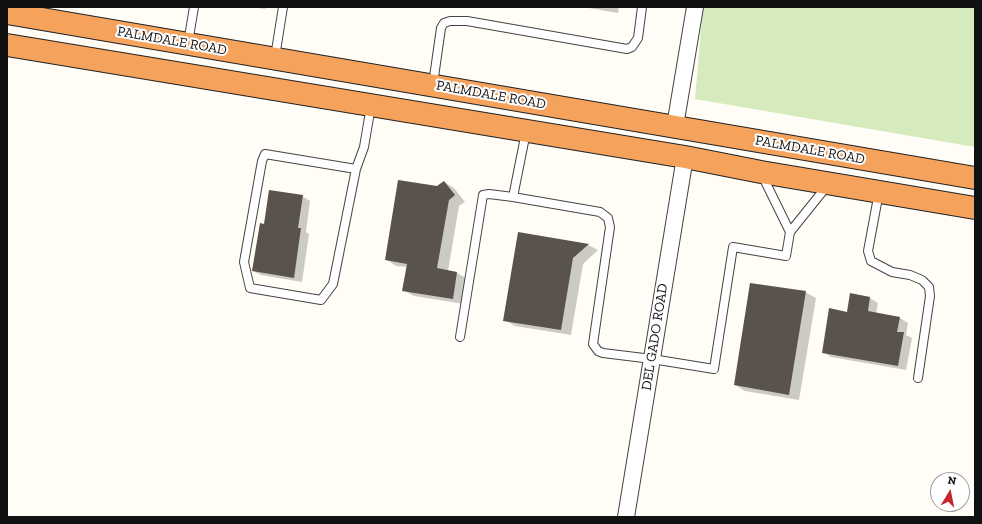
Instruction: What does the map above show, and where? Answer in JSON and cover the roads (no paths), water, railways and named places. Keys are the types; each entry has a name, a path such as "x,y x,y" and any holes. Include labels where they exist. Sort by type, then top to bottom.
{"highway":[{"name":"PALMDALE ROAD","path":"7,12 975,178"},
{"name":"PALMDALE ROAD","path":"7,45 685,157 761,172 975,208"}],"street":[{"path":"675,126 695,7"},
{"name":"DEL GADO ROAD","path":"626,517 685,157"}],"lane":[{"path":"188,44 194,7"},
{"path":"274,58 283,7"},
{"path":"433,85 441,28 444,23 450,21 467,21 627,49 632,47 638,38 642,7"},
{"path":"356,168 266,154 262,161 244,262 250,288 321,300 333,284 356,168 364,147 371,105"},
{"path":"513,197 526,131"},
{"path":"761,172 790,232"},
{"path":"460,337 483,196 489,194 513,197 600,212 608,218 610,227 593,344 598,351 603,353 714,369 733,247 786,256 790,232 829,183"},
{"path":"880,192 868,251 871,261 892,272 910,275 922,280 929,287 930,296 918,378"}]}
